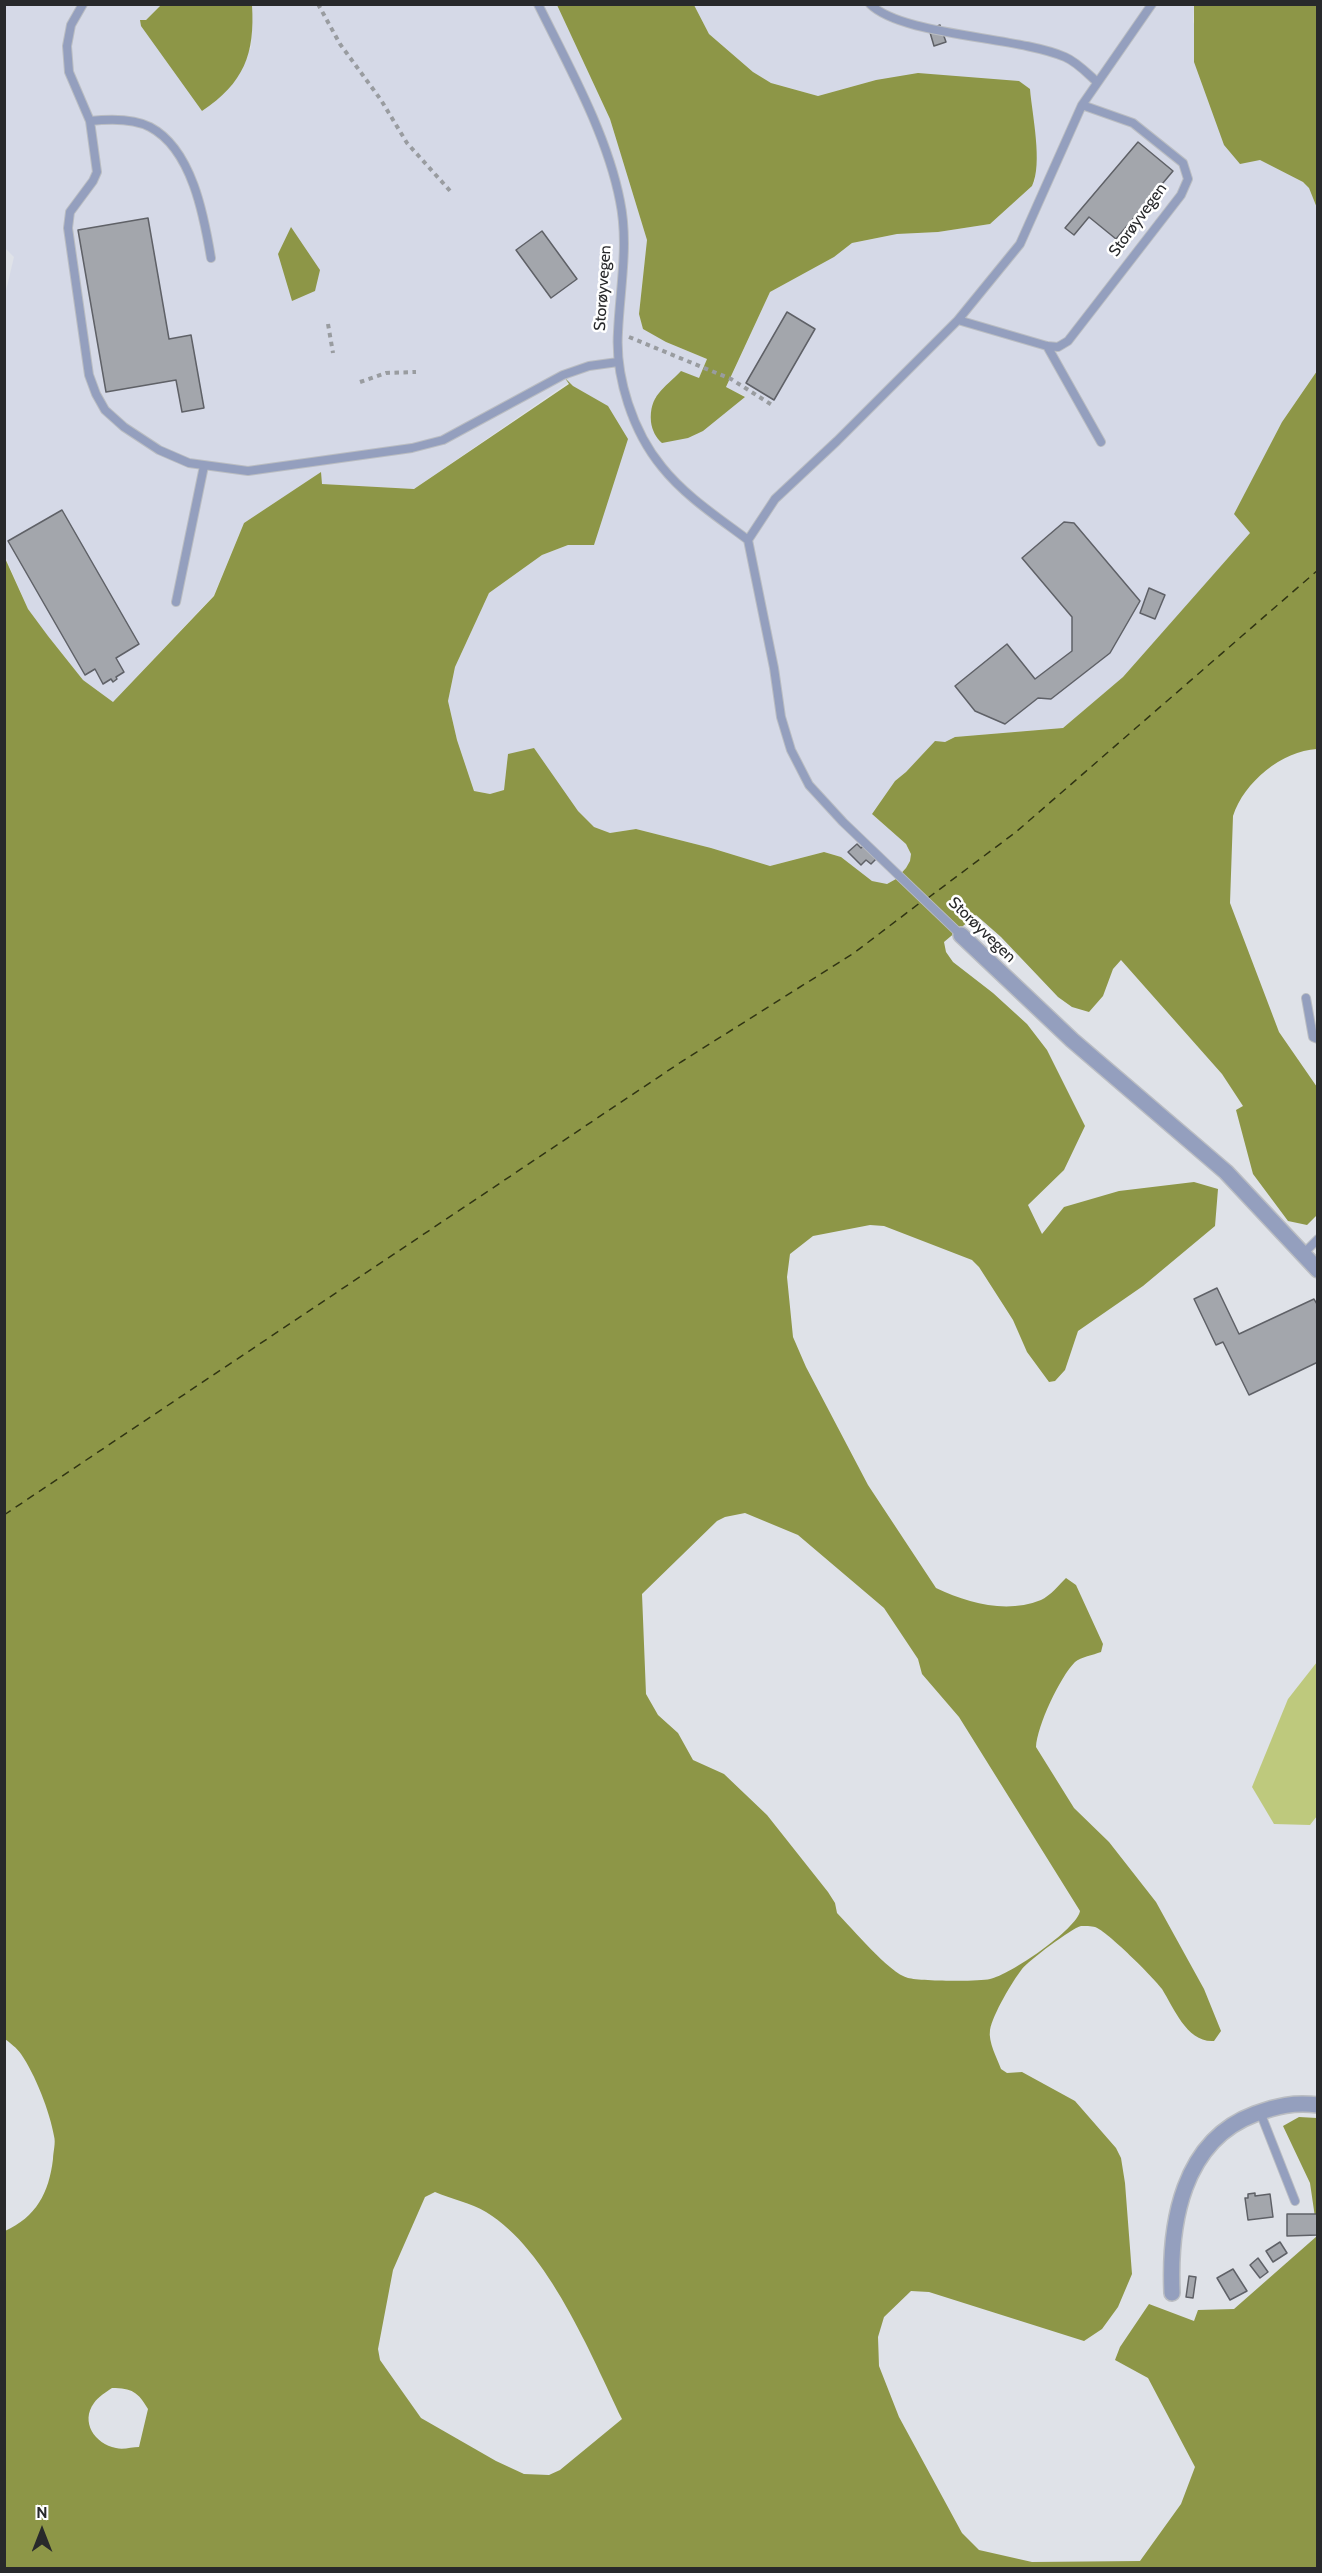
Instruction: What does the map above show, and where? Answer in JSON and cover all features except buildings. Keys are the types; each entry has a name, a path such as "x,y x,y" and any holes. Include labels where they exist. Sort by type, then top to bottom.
{"street":[{"name":"Storøyvegen","path":"961,934 1072,1040 1226,1172 1317,1270"},
{"path":"1172,2293 1175,2229 1186,2182 1197,2161 1219,2135 1231,2126 1260,2112 1284,2104 1317,2105"}],"lane":[{"path":"83,4 71,25 67,55 69,72 90,121 96,172 93,182 70,212 68,228 89,375 105,410 124,427 159,450 189,463 248,471 412,448 443,440 563,375 589,366 618,362"},
{"name":"Storøyvegen","path":"538,4 588,104 620,200 625,238 618,362 641,435 662,467 704,507 748,540 774,668 781,717 791,750 809,785 843,822 961,934"},
{"path":"870,4 879,13 909,24 1034,46 1068,58 1097,82"},
{"path":"748,540 776,499 958,320 1020,244 1082,105 1152,4"},
{"name":"Storøyvegen","path":"1047,346 1058,347 1068,341 1181,195 1188,178 1183,163 1133,123 1082,105"},
{"path":"90,121 124,121 148,126 166,137 178,153 191,180 204,216 210,258"},
{"path":"958,320 1047,346 1101,442"},
{"path":"177,602 204,466"},
{"path":"1306,998 1313,1037 1317,1039"},
{"path":"1303,1254 1317,1239"},
{"path":"1260,2112 1295,2201"}],"path":[{"path":"318,4 340,44 381,100 407,143 452,193"},
{"path":"328,324 333,353"},
{"path":"618,334 643,341 731,380 772,405"},
{"path":"360,382 386,373 416,372"}],"shaded area":[{"path":"5,5 161,5 146,20 251,49 252,5 557,5 610,119 647,240 639,314 666,342 707,359 699,378 654,398 745,396 726,388 770,292 834,257 852,243 897,234 938,232 990,224 1032,186 1035,180 1036,152 1030,89 876,80 818,96 771,83 753,72 709,34 694,5 1194,5 1193,22 1260,160 1303,182 1309,188 1317,208 1317,371 1282,422 1235,514 1251,533 1123,677 1063,728 955,737 945,742 935,742 895,781 872,814 906,844 911,854 906,868 896,879 887,884 872,881 841,857 824,852 770,866 636,829 610,833 594,827 578,811 508,754 504,790 490,794 474,791 457,740 448,701 455,667 489,593 542,555 568,545 573,386 569,382 414,489 321,484 321,472 244,523 214,595 113,702 83,680 28,609 5,556 4,299 14,257 5,248"},
{"path":"161,5 252,5 251,38 244,66 228,90 202,111 141,26 140,20 146,20"},
{"path":"557,5 694,5 709,34 753,72 771,83 818,96 876,80 918,73 1019,81 1030,89 1037,152 1037,165 1032,186 990,224 938,232 897,234 852,243 834,257 770,292 726,387 745,397 703,431 688,438 662,443 655,434 651,422 652,405 655,399 681,371 699,378 707,359 666,342 643,329 639,314 647,240 610,119"},
{"path":"1194,5 1317,5 1317,208 1309,188 1303,182 1260,160 1240,164 1224,145 1194,62"},
{"path":"291,227 320,270 315,291 292,301 278,254"},
{"path":"1317,371 1317,749 1291,756 1266,770 1255,780 1238,803 1233,816 1230,903 1279,1032 1317,1087 1317,1215 1307,1225 1288,1221 1253,1174 1236,1110 1243,1106 1222,1074 1121,960 1113,969 1103,996 1089,1012 1072,1007 1058,997 1001,937 976,915 944,942 946,952 953,962 993,993 1027,1024 1047,1050 1085,1126 1064,1170 1028,1205 1042,1234 1064,1207 1119,1191 1194,1182 1218,1189 1215,1226 1143,1286 1078,1331 1065,1370 1055,1381 1049,1382 1027,1352 1013,1320 979,1267 972,1260 884,1226 870,1225 813,1236 790,1254 787,1277 793,1337 806,1367 868,1485 936,1588 987,1605 1014,1606 1041,1600 1066,1578 1076,1585 1103,1644 1101,1652 1084,1657 1069,1669 1056,1690 1045,1715 1036,1747 1074,1808 1109,1842 1156,1902 1204,1989 1221,2031 1214,2041 1196,2036 1182,2023 1157,1983 1119,1945 1095,1927 1076,1928 1050,1945 1022,1969 1003,1998 992,2023 990,2040 993,2050 1001,2069 1007,2073 1022,2072 1075,2101 1116,2148 1121,2158 1125,2183 1132,2274 1118,2307 1102,2329 1084,2341 929,2292 911,2291 884,2317 878,2337 879,2366 899,2417 962,2533 979,2550 1032,2562 1140,2561 1181,2504 1195,2467 1148,2378 1115,2360 1120,2347 1149,2304 1194,2321 1198,2310 1234,2309 1317,2236 1317,2568 5,2568 5,2231 25,2219 39,2202 48,2183 55,2142 37,2082 19,2052 4,2038 4,556 28,609 48,636 83,680 113,702 214,596 244,523 321,472 322,484 414,489 569,384 565,378 573,386 608,406 628,439 594,545 568,545 542,555 489,593 455,667 448,701 457,740 474,791 490,794 504,790 508,754 534,748 578,811 594,827 610,833 636,829 770,866 824,852 841,857 872,881 887,884 896,879 906,868 911,854 906,844 872,814 895,781 935,741 945,742 955,737 1063,728 1123,677 1250,533 1234,514 1282,422","holes":["745,1513 798,1535 884,1608 918,1659 922,1674 959,1717 1080,1911 1067,1929 1012,1969 990,1979 949,1981 908,1978 891,1968 837,1913 835,1903 828,1892 767,1815 724,1774 693,1760 678,1733 658,1715 646,1694 642,1594 717,1521","435,2192 467,2204 486,2212 508,2229 529,2251 548,2277 582,2335 622,2419 560,2470 549,2475 524,2474 496,2461 421,2418 380,2360 378,2349 393,2270 425,2197","112,2388 130,2390 141,2399 148,2409 139,2447 116,2448 108,2446 96,2437 89,2425 89,2417 90,2410 98,2399"]},
{"path":"1317,1662 1317,1816 1310,1825 1274,1824 1252,1787 1288,1699"},
{"path":"1299,2117 1317,2118 1317,2231 1310,2183 1283,2126"}],"ferry route":[{"path":"928,898 1016,832 1318,570"},
{"path":"4,1515 681,1062 854,953 921,902"}]}
